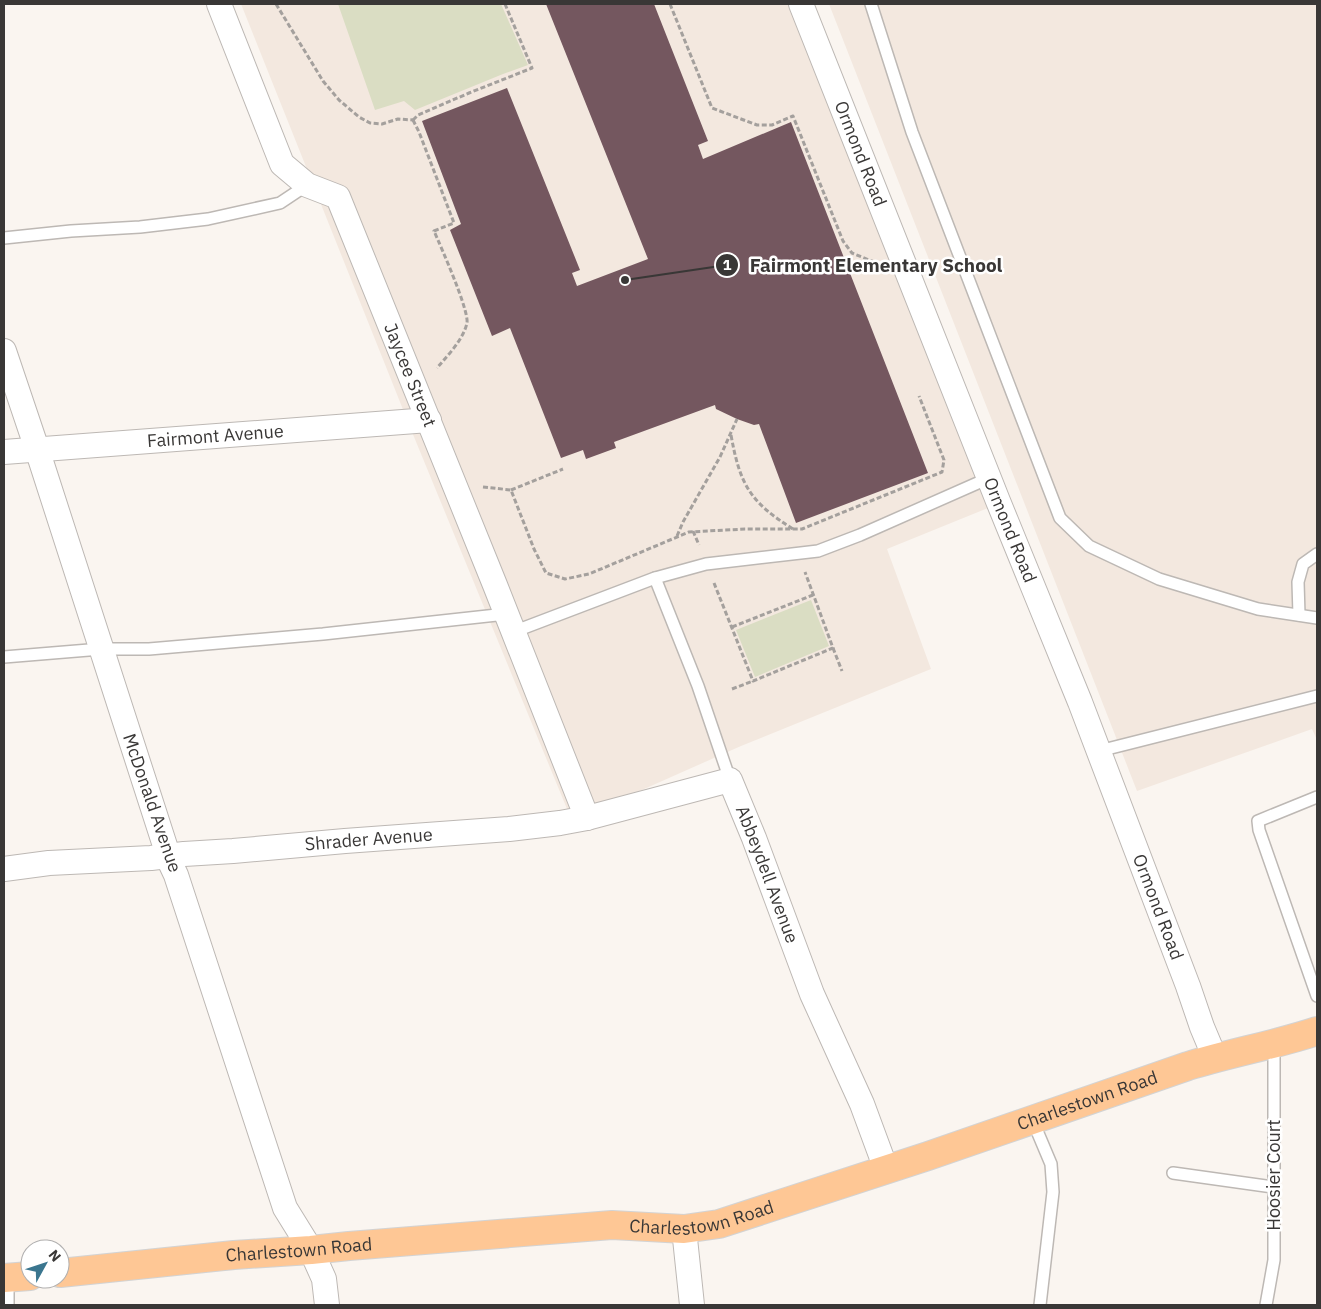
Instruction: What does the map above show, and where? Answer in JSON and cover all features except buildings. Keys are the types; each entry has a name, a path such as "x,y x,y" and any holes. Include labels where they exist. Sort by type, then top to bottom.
{"main road":[{"name":"Charlestown Road","path":"70,1272 234,1255 612,1225 684,1229 719,1224 928,1156 1215,1058 1291,1040 1317,1031"}],"street":[{"name":"Jaycee Street","path":"219,4 282,164 307,185 338,198 429,420 587,818"},
{"name":"Ormond Road","path":"802,4 1099,751 1215,1058"},
{"name":"McDonald Avenue","path":"4,351 168,858 176,875 214,987 285,1208 311,1250 324,1279 327,1305"},
{"name":"Fairmont Avenue","path":"4,452 429,420"},
{"name":"Shrader Avenue","path":"4,868 49,863 151,858 168,855 508,829 560,823 587,818 730,780"},
{"name":"Abbeydell Avenue","path":"730,780 812,994 862,1104 886,1169"},
{"path":"684,1229 692,1305"}],"lane":[{"path":"870,4 912,132 1060,518 1088,546 1159,579 1258,609 1317,618"},
{"path":"4,238 71,231 140,227 208,219 280,203 307,185"},
{"path":"4,656 101,649 159,648 323,634 510,623 706,564 818,551 860,535 990,478"},
{"path":"1299,616 1298,582 1304,564 1317,554"},
{"name":"Abbeydell Avenue","path":"655,578 698,686 730,780"},
{"path":"1099,751 1317,696"},
{"path":"1317,798 1258,820 1259,830 1317,996"},
{"name":"Hoosier Court","path":"1266,1305 1274,1260 1274,1044"},
{"path":"1032,1119 1051,1164 1053,1192 1040,1305"},
{"path":"1173,1173 1273,1187"},
{"path":"8,1305 14,1277"}],"path":[{"path":"276,4 323,81 359,117 370,123 382,124 398,119 413,120 418,115 427,111 532,68 506,4"},
{"path":"670,4 712,108 757,125 772,125 793,116 843,241 852,253 876,262"},
{"path":"413,120 454,223 434,231 462,301 467,320 459,340 436,370"},
{"path":"510,490 534,550 546,573 565,579 589,574 693,531 802,529 942,472 944,460 919,396"},
{"path":"677,536 720,457 737,418"},
{"path":"731,434 734,455 741,477 754,498 770,514 791,529 798,554 842,671"},
{"path":"482,487 510,490 563,469"},
{"path":"693,531 753,681"},
{"path":"732,627 813,595"},
{"path":"732,689 833,648"}],"shaded area":[{"path":"241,4 789,4 840,128 988,508 887,549 931,669 741,746 572,821 412,432"},
{"path":"829,4 1317,4 1317,740 1312,729 1137,791"}],"green space":[{"path":"338,4 501,4 528,65 415,110 404,101 375,110"},
{"path":"811,600 829,646 755,677 736,630"}],"place":[{"name":"Fairmont Elementary School","path":"625,280"}]}
